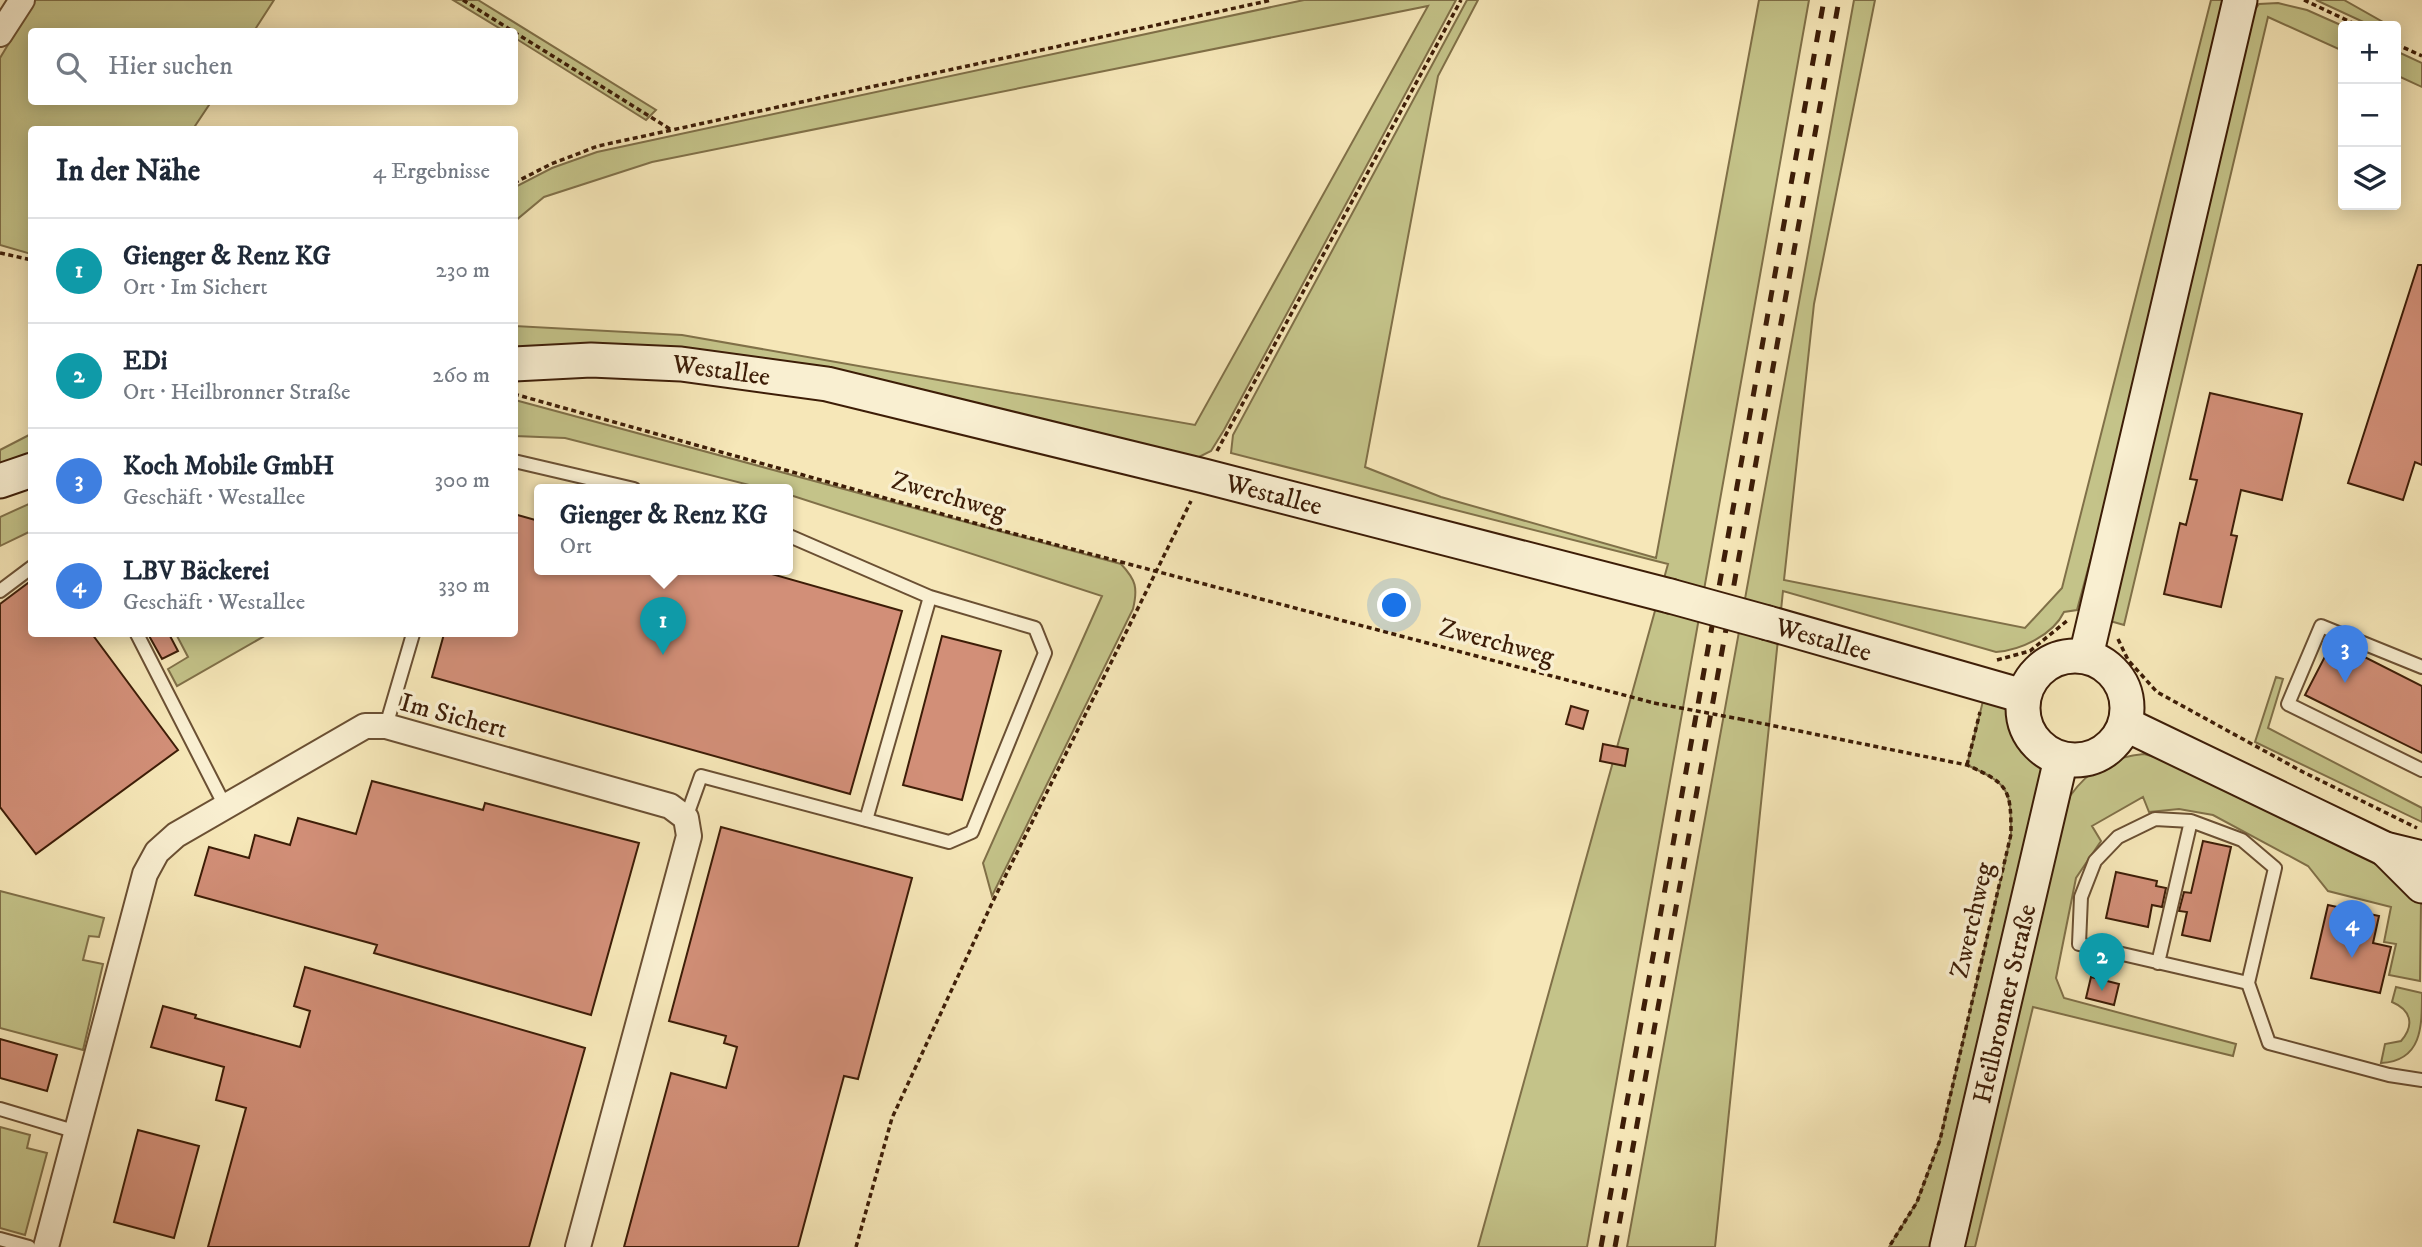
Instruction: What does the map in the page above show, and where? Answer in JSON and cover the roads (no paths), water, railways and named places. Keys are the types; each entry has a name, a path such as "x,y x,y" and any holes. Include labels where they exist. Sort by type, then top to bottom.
{"main road":[{"path":"2086,656 2240,0"},
{"name":"Westallee","path":"518,365 591,359 643,362 814,382 1204,476 1670,596 2023,696"},
{"path":"0,481 28,471"},
{"path":"2066,656 2086,656 2106,666 2120,682 2127,703 2125,724 2115,742 2100,754 2081,760 2061,759 2041,748 2029,734 2023,715 2023,696 2032,678 2047,663 2066,656"},
{"path":"2125,724 2385,849 2422,858"},
{"name":"Heilbronner Straße","path":"1947,1247 2061,759"},
{"path":"2385,849 2422,886"}],"street":[{"path":"0,34 22,0"},
{"name":"Im Sichert","path":"46,1247 145,874 157,852 176,835 365,726 386,726 670,806 686,818"},
{"path":"578,1247 689,836 686,818"}],"lane":[{"path":"518,462 613,484"},
{"path":"686,818 701,776 949,842 972,832 1045,653 1035,628 930,597 793,537"},
{"path":"0,591 28,570"},
{"path":"866,820 930,597"},
{"path":"2422,667 2320,626 2288,704 2422,770"},
{"path":"139,637 225,806"},
{"path":"386,726 412,637"},
{"path":"2248,983 2079,944 2081,897 2095,861 2118,837 2155,819 2191,821 2242,839 2275,868 2248,983 2269,1042 2389,1075 2422,1080"},
{"path":"2158,962 2191,821"},
{"path":"0,1109 77,1132"},
{"path":"0,1239 29,1247"}],"railway":[{"path":"1601,1247 1824,0"},
{"path":"1615,1247 1839,0"}],"place":[{"name":"Gienger & Renz KG","path":"663,655"},
{"name":"Koch Mobile GmbH","path":"2345,683"},
{"name":"LBV Bäckerei","path":"2352,958"},
{"name":"EDi","path":"2102,991"}]}
